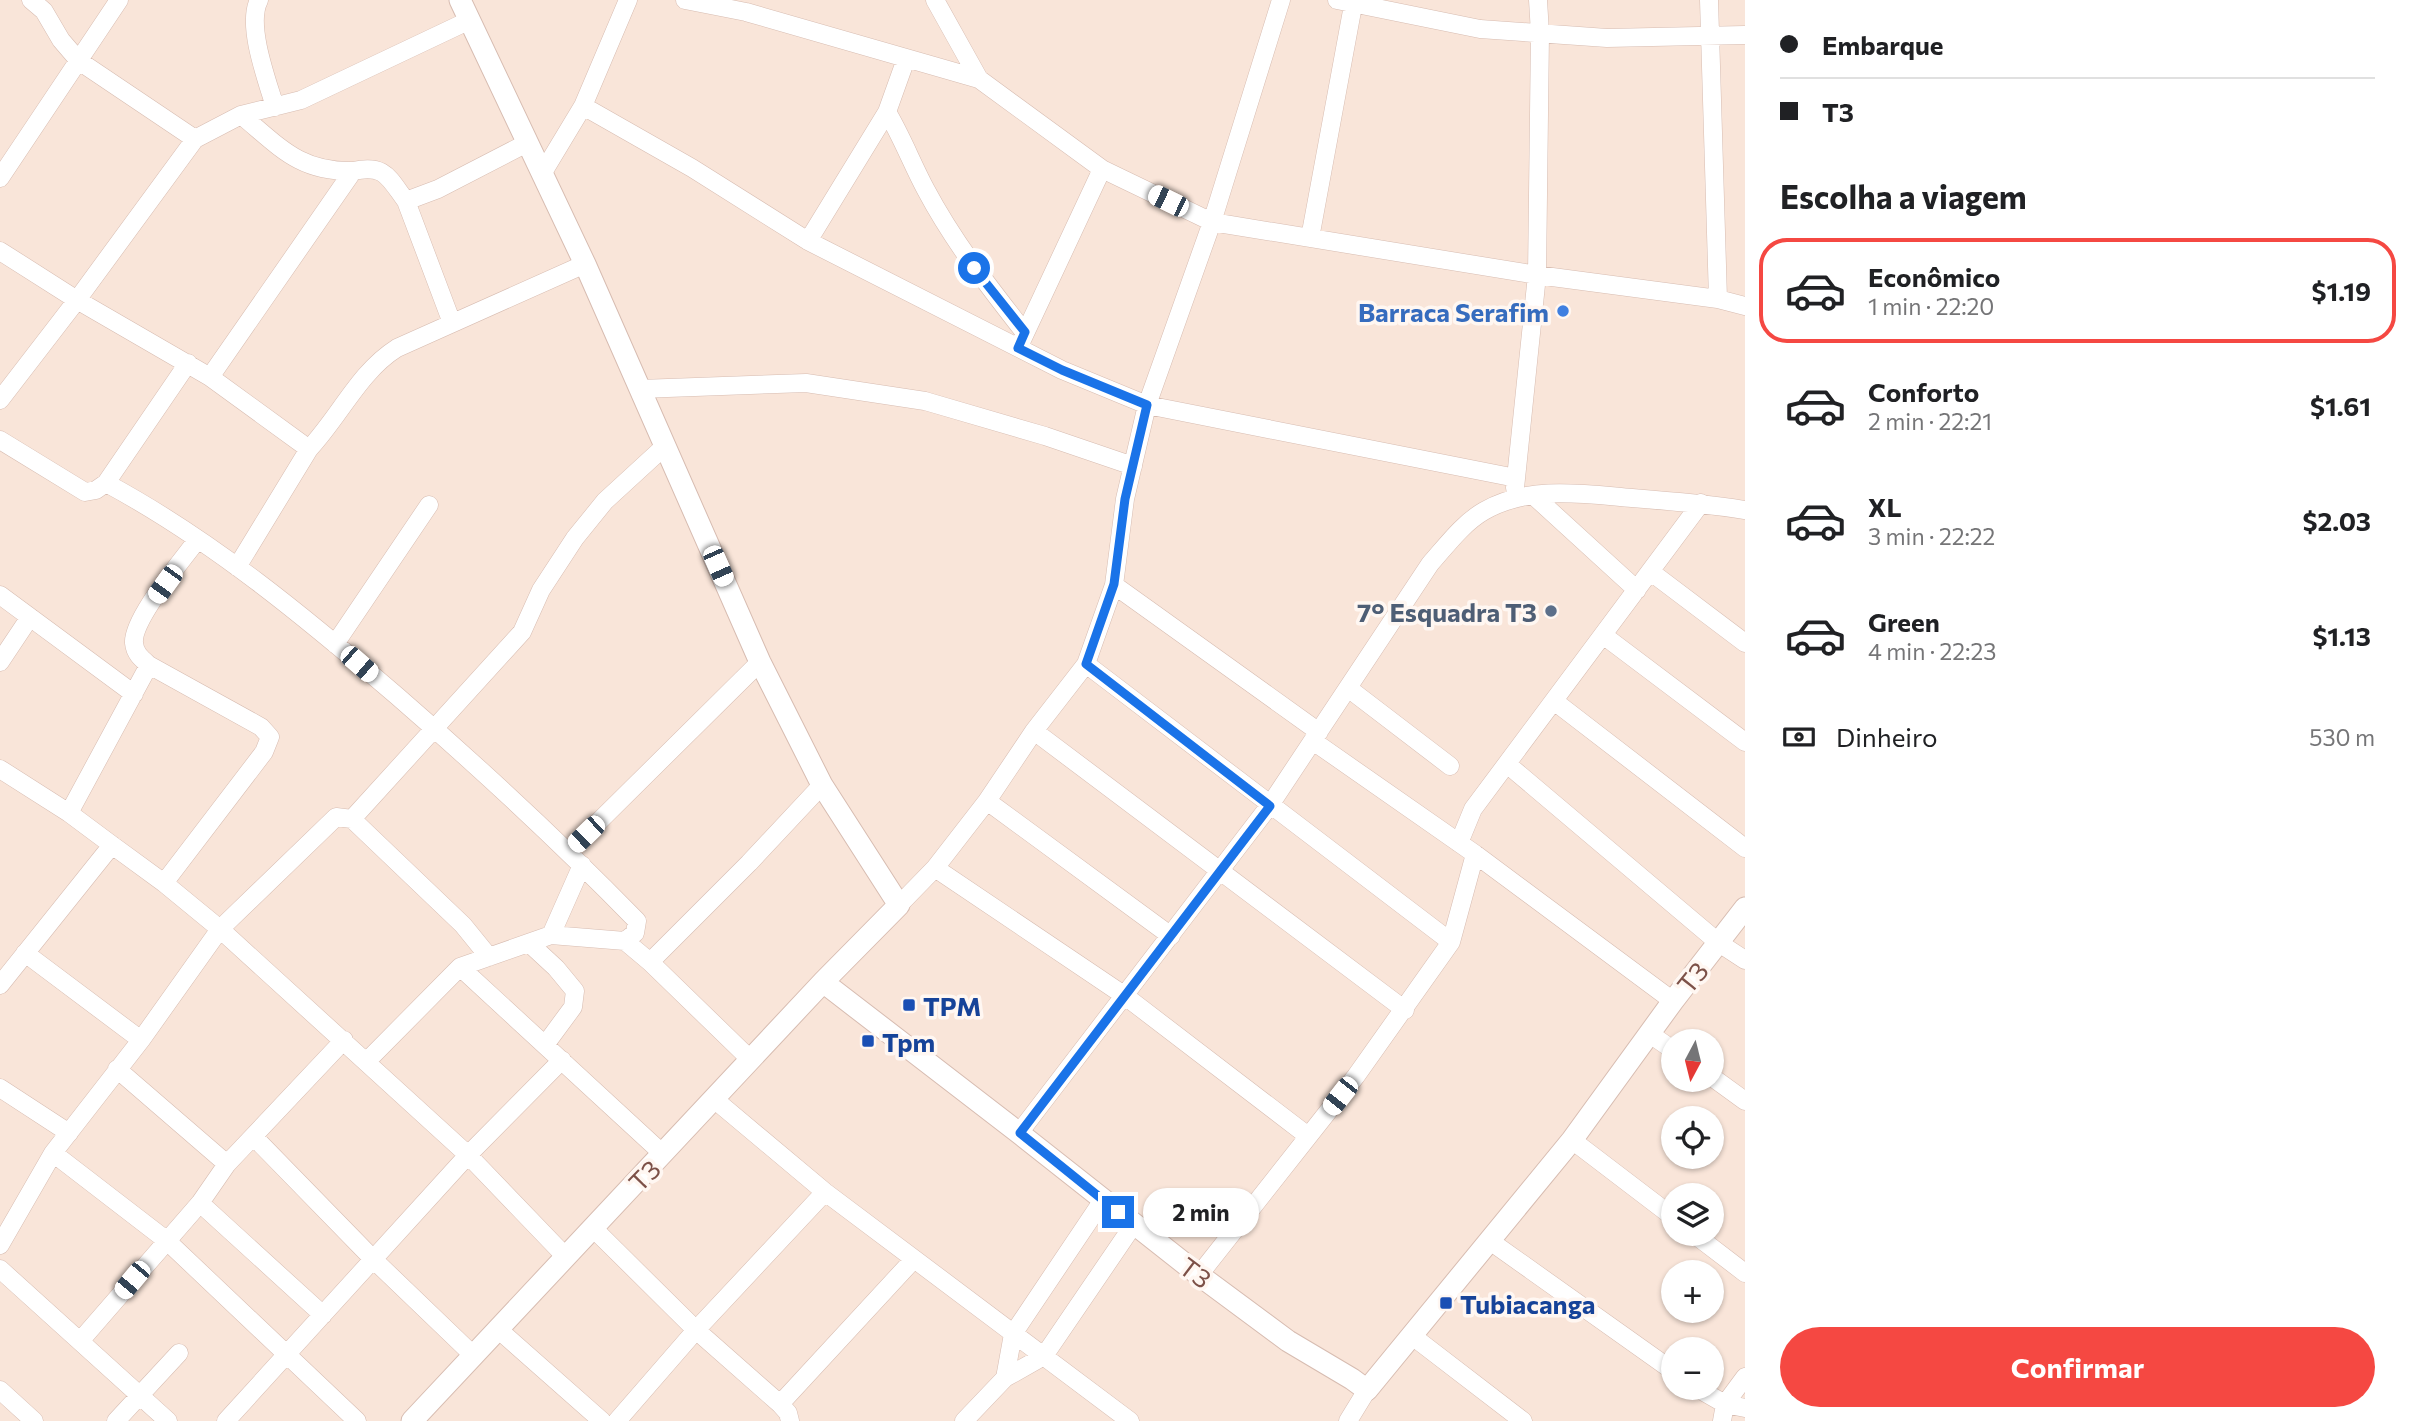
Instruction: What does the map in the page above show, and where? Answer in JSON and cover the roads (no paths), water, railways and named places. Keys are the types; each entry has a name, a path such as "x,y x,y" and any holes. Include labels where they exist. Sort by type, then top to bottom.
{"street":[{"path":"30,0 44,11 61,40 79,61 195,139"},
{"path":"0,178 119,0"},
{"path":"259,0 254,8 257,42 275,107"},
{"path":"460,0 585,264 760,662 822,785 899,905"},
{"path":"542,174 583,106 628,0"},
{"path":"691,0 746,12 979,79 1102,169 1212,222 1537,275 1718,299 1745,306"},
{"path":"935,0 979,79"},
{"path":"823,982 935,868 1086,664 1114,584 1125,499 1147,405 1212,222 1280,0"},
{"path":"1514,499 1537,275 1540,33 1538,0"},
{"path":"1709,0 1718,299"},
{"path":"1310,238 1348,1 1480,29 1607,38 1745,35"},
{"path":"0,400 195,139 241,115 301,100 470,20"},
{"path":"808,240 887,112 906,59"},
{"path":"583,106 692,168 808,240 1022,340 1062,370 1147,405 1516,478"},
{"path":"887,112 900,133 926,190 1022,340"},
{"path":"241,115 293,158 328,172 370,167 380,170 388,177 406,201 453,323"},
{"path":"406,201 438,189 527,143"},
{"path":"1022,340 1102,169"},
{"path":"210,377 354,171"},
{"path":"0,251 77,300 210,377 309,449"},
{"path":"237,566 309,449 380,358 585,264"},
{"path":"0,440 85,492 96,490 106,483 188,363"},
{"path":"640,389 806,383 912,399 1045,436 1133,466"},
{"path":"352,819 522,632 541,590 583,528 606,501 665,446"},
{"path":"106,483 237,566 335,644 434,729 569,851 637,921 635,933 625,941"},
{"path":"1020,1133 1270,806 1430,564 1459,532 1483,511 1514,499 1551,493 1702,503 1745,510"},
{"path":"1534,496 1637,590"},
{"path":"1459,843 1473,808 1702,503"},
{"path":"335,644 429,505"},
{"path":"164,883 264,752 270,737 261,727 149,665 138,656 134,642 138,624 197,540"},
{"path":"1651,572 1745,643"},
{"path":"1114,584 1672,1001"},
{"path":"0,595 134,694"},
{"path":"0,662 30,617"},
{"path":"1603,635 1745,742"},
{"path":"569,851 760,662"},
{"path":"1086,664 1451,942"},
{"path":"69,813 149,665"},
{"path":"1348,688 1450,766"},
{"path":"1554,701 1745,848"},
{"path":"1034,731 1405,1010"},
{"path":"1507,764 1719,943 1745,960"},
{"path":"0,769 69,813 164,883 220,929 468,1155 565,1256"},
{"path":"650,962 822,785"},
{"path":"987,801 1171,936"},
{"path":"0,1245 54,1153 141,1040 220,929 336,817 352,819 463,925 489,957"},
{"path":"0,985 112,845"},
{"path":"1199,1275 1405,1010 1451,942 1475,854"},
{"path":"551,935 582,865"},
{"path":"935,868 1125,996 1308,1136"},
{"name":"T3","path":"412,1421 823,982 1199,1275 1288,1341 1367,1390 1572,1140 1672,1001 1745,908"},
{"path":"366,1062 460,967 551,935 625,941 751,1059"},
{"path":"529,943 556,968 575,991 573,1007 545,1045"},
{"path":"25,953 141,1040"},
{"path":"460,967 663,1154"},
{"path":"1650,1034 1661,1042"},
{"path":"80,1340 200,1203 228,1164 344,1040"},
{"path":"226,1421 468,1155 562,1060"},
{"path":"117,1069 228,1164"},
{"path":"1724,1086 1745,1101"},
{"path":"0,1088 69,1133"},
{"path":"714,1099 825,1192 1130,1421"},
{"path":"254,1137 373,1259 473,1355"},
{"path":"1572,1140 1661,1208"},
{"path":"54,1153 166,1240 357,1421"},
{"path":"617,1421 696,1330 825,1192"},
{"path":"1005,1378 1013,1334 1103,1200"},
{"path":"200,1203 323,1315"},
{"path":"964,1421 1005,1378 1044,1356 1134,1224"},
{"path":"593,1227 696,1330 780,1404 788,1413 790,1421"},
{"path":"1490,1241 1661,1362"},
{"path":"1710,1246 1745,1273"},
{"path":"780,1404 913,1260"},
{"path":"0,1269 168,1421"},
{"path":"499,1330 603,1421"},
{"path":"1411,1335 1524,1421"},
{"path":"116,1421 179,1353"},
{"path":"1723,1413 1745,1377"},
{"path":"0,1390 34,1421"},
{"path":"1348,1421 1367,1390"},
{"path":"1709,1400 1723,1413"},
{"path":"1723,1413 1745,1408"}],"place":[{"name":"Barraca Serafim","path":"1563,311"},
{"name":"7° Esquadra T3","path":"1551,611"},
{"name":"TPM","path":"909,1005"},
{"name":"Tpm","path":"868,1041"},
{"name":"Tubiacanga","path":"1446,1303"}]}
